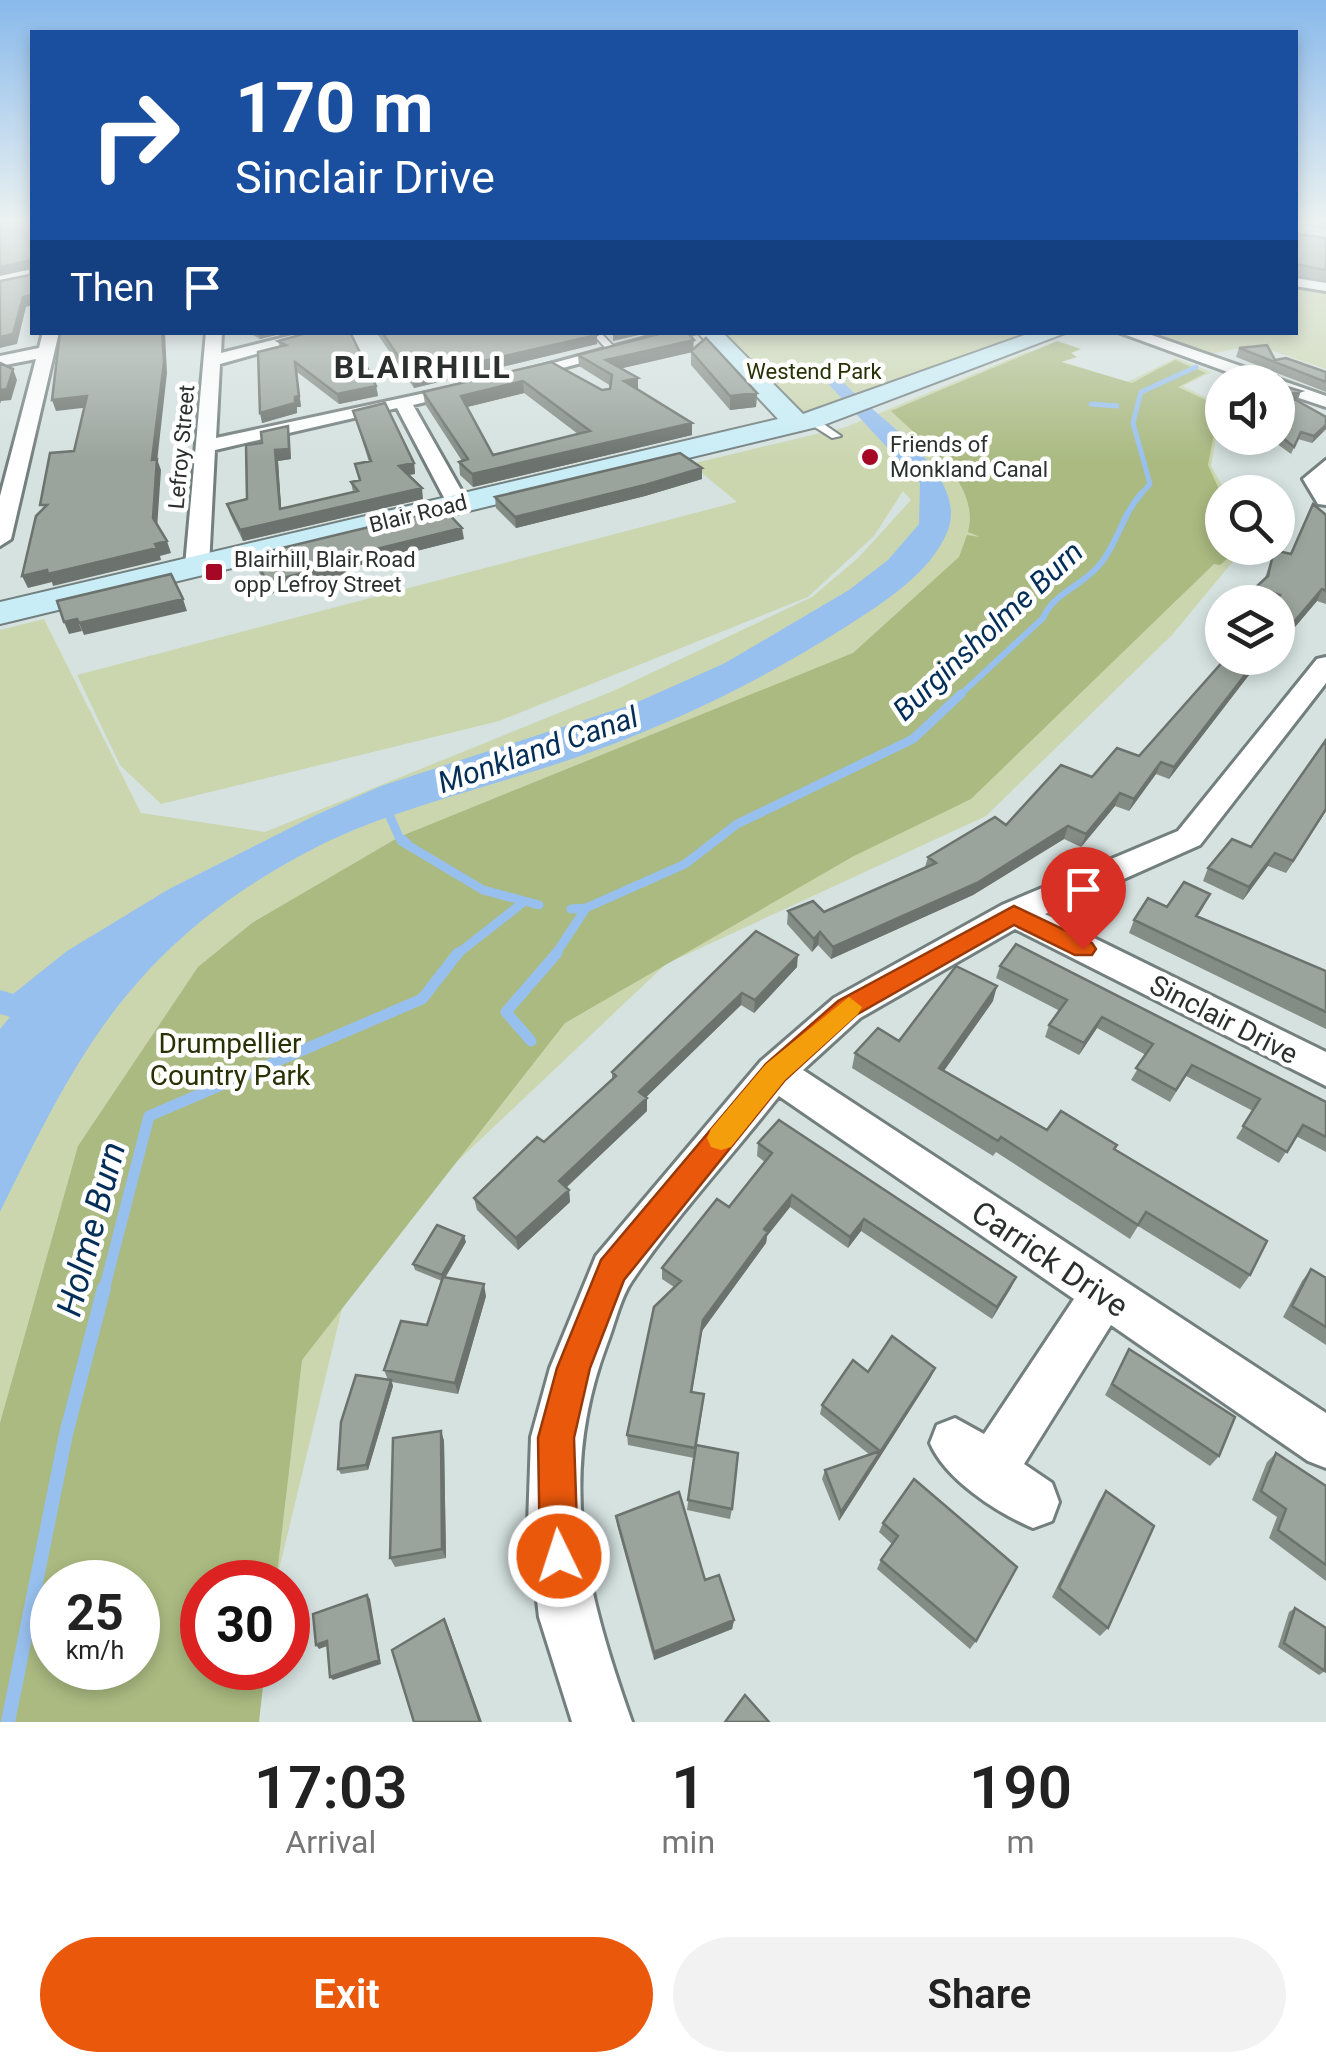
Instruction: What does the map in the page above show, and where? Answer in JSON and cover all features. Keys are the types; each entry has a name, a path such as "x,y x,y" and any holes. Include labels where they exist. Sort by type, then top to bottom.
{"street":[{"name":"Lefroy Street","path":"197,566 214,335"},
{"path":"214,360 315,335"},
{"path":"500,379 566,370 678,335"},
{"path":"712,335 820,423"},
{"name":"Blair Road","path":"0,613 820,423 1049,335"},
{"path":"1135,335 1221,365"},
{"path":"0,361 49,342"},
{"path":"0,539 49,342"},
{"path":"204,447 480,384"},
{"path":"1295,391 1326,402"},
{"path":"402,402 458,504"},
{"path":"1326,466 1313,480 1326,499"},
{"path":"602,1722 567,1617 555,1525 556,1438 574,1368 612,1271 775,1072 847,1008 1014,914 1189,838 1326,664"},
{"name":"Sinclair Drive","path":"1014,914 1326,1070"},
{"name":"Carrick Drive","path":"775,1072 1326,1443"},
{"path":"1033,1502 972,1457 1104,1295"}],"lane":[{"path":"598,335 617,351"},
{"path":"609,335 617,351"}],"green space":[{"path":"1298,300 1326,300 1326,369 1254,345 1206,355 1149,335 1298,335"},
{"name":"Westend Park","path":"722,335 1038,335 804,414"},
{"name":"Drumpellier Country Park","path":"1057,341 1081,349 1071,353 1077,357 1061,362 1132,383 1175,360 1205,373 1178,387 1205,400 1205,455 1210,455 1208,465 1213,475 1205,475 1205,565 1213,565 971,799 852,857 565,1023 302,1360 279,1560 180,1560 180,1690 263,1690 259,1722 0,1722 0,1423 78,1146 198,967 252,923 399,837 853,653 959,557 967,535 980,537 968,532 970,514 966,497 958,480 891,411"},
{"name":"Drumpellier Country Park","path":"1029,351 1127,382 1176,358 1205,369 1205,375 1183,386 1205,397 1205,455 1213,455 1211,466 1216,475 1205,475 1205,565 1230,565 1213,585 1205,585 1205,595 1172,635 986,816 666,964 354,1259 281,1560 180,1560 180,1674 160,1679 160,1560 30,1560 30,1690 120,1690 0,1722 0,630 44,619 141,813 265,832 613,691 812,597 858,558 911,500 903,491 874,536 808,597 499,721 161,804 120,765 77,675 737,502 691,464 846,427"}],"water":[{"name":"Monkland Canal","path":"837,375 911,443 944,485 951,507 948,530 918,574 873,609 814,646 691,711 565,761 356,829 235,895 165,953 108,1020 62,1092 0,1212 0,1029 10,1017 0,1014 0,990 13,994 67,951 169,889 316,815 381,786 633,704 725,663 849,590 888,560 919,524 920,483 822,377"}],"building":[{"path":"0,300 22,300 13,334 0,337"},
{"path":"60,335 162,335 164,362 152,460 157,459 153,518 167,541 155,544 157,548 48,574 47,570 22,576 36,516 47,505 40,505 50,453 74,451 87,396 52,400"},
{"path":"299,335 351,335 376,386 337,394 295,362 299,396 295,403 260,413 258,352 286,345 278,341"},
{"path":"384,335 597,335 412,377"},
{"path":"655,335 690,335 694,340 606,360 638,378 624,381 692,423 472,474 459,462 468,459 423,392 551,362 602,390 610,389 612,375 578,355","holes":["523,381 590,431 493,455 461,396"]},
{"path":"706,338 757,393 730,396 691,351"},
{"path":"1267,345 1275,360 1286,358 1326,372 1326,382 1295,370 1295,365 1282,365 1239,348"},
{"path":"0,363 13,369 7,389 0,390"},
{"path":"1295,400 1326,417 1326,425 1314,436 1301,432 1295,445"},
{"path":"385,403 414,463 399,466 422,488 240,530 227,504 247,499 246,445 262,443 261,432 288,426 289,449 275,450 280,509 358,491 351,482 360,480 355,464 371,461 353,411"},
{"path":"680,453 702,468 515,517 495,497"},
{"path":"1313,504 1326,515 1326,591 1322,589 1295,621 1295,585 1258,585 1268,576 1271,565 1295,565 1295,545"},
{"path":"444,509 462,528 340,558 343,561 331,566 267,582 253,555"},
{"path":"171,574 183,599 79,623 77,619 64,622 57,601"},
{"path":"1211,675 1245,675 1174,767 1161,762 1134,799 1120,793 1086,834 1068,826 977,883 833,947 820,932 814,939 788,911 813,901 824,912 936,863 928,857 995,817 1006,825 1061,765 1092,777 1117,748 1139,756"},
{"path":"1326,740 1326,809 1293,861 1275,853 1249,887 1208,868 1232,839 1251,847"},
{"path":"1184,882 1210,894 1196,916 1326,971 1326,1012 1134,920 1148,898 1167,907"},
{"path":"756,931 798,955 755,1000 742,993 639,1092 647,1098 559,1181 569,1190 516,1238 474,1198 537,1137 544,1142 616,1076 612,1072"},
{"path":"1016,944 1326,1102 1326,1137 1303,1125 1287,1152 1243,1126 1260,1099 1192,1065 1176,1090 1136,1068 1153,1044 1102,1017 1084,1043 1049,1025 1067,1000 1000,966"},
{"path":"956,966 997,986 939,1068 1047,1130 1061,1111 1117,1145 1114,1149 1267,1241 1250,1275 1146,1212 1138,1225 1001,1137 998,1141 855,1053 878,1028 899,1041"},
{"path":"779,1120 1016,1277 997,1307 864,1219 850,1237 792,1195 764,1229 768,1232 703,1320 691,1392 704,1394 695,1448 627,1435 654,1307 681,1281 662,1268 717,1199 729,1207 772,1153 758,1143"},
{"path":"437,1225 464,1236 442,1275 413,1264"},
{"path":"1311,1269 1326,1278 1326,1327 1292,1306"},
{"path":"443,1277 484,1284 455,1383 384,1370 401,1321 427,1325"},
{"path":"892,1336 935,1368 841,1512 825,1470 880,1451 822,1405 853,1360 868,1372"},
{"path":"1129,1349 1235,1417 1219,1456 1112,1384"},
{"path":"356,1375 391,1380 366,1465 338,1469 341,1422"},
{"path":"441,1431 442,1549 390,1558 393,1438"},
{"path":"696,1445 738,1453 732,1509 688,1500"},
{"path":"1276,1453 1326,1486 1326,1565 1278,1530 1286,1509 1261,1491"},
{"path":"914,1479 1017,1567 976,1641 881,1560 898,1536 883,1523"},
{"path":"1106,1491 1154,1526 1108,1628 1059,1588"},
{"path":"679,1492 705,1580 719,1575 734,1620 654,1652 616,1516"},
{"path":"367,1595 379,1660 330,1677 327,1641 316,1645 313,1614"},
{"path":"1295,1608 1326,1628 1325,1671 1284,1643"},
{"path":"444,1619 480,1722 414,1722 392,1650"},
{"path":"745,1695 769,1722 725,1722"}],"waterway":[{"name":"Burginsholme Burn","path":"1139,496 1150,484 1133,423 1141,392 1196,367"},
{"path":"1091,404 1117,406"},
{"name":"Burginsholme Burn","path":"959,696 1043,618 1054,602 1094,571 1141,494"},
{"name":"Burginsholme Burn","path":"586,908 685,864 737,824 913,739 961,694"},
{"path":"387,810 399,837 407,843"},
{"name":"Burginsholme Burn","path":"401,841 483,890 539,905"},
{"name":"Holme Burn","path":"457,954 521,904"},
{"path":"555,955 586,908"},
{"path":"571,909 586,908"},
{"path":"531,1041 506,1012 557,953"},
{"name":"Holme Burn","path":"104,1290 149,1116 422,999 457,954"},
{"name":"Holme Burn","path":"8,1722 66,1434 104,1288"}],"slow traffic":[{"path":"721,1138 775,1072 849,1007"}],"place":[{"name":"Friends of Monkland Canal","path":"870,457"},
{"name":"Blairhill, Blair Road opp Lefroy Street","path":"214,572"}],"district":[{"name":"BLAIRHILL","path":"423,367"}],"route":[{"path":"559,1556 555,1525 556,1438 574,1368 612,1271 775,1072 847,1008 1014,914 1083,949"}]}
